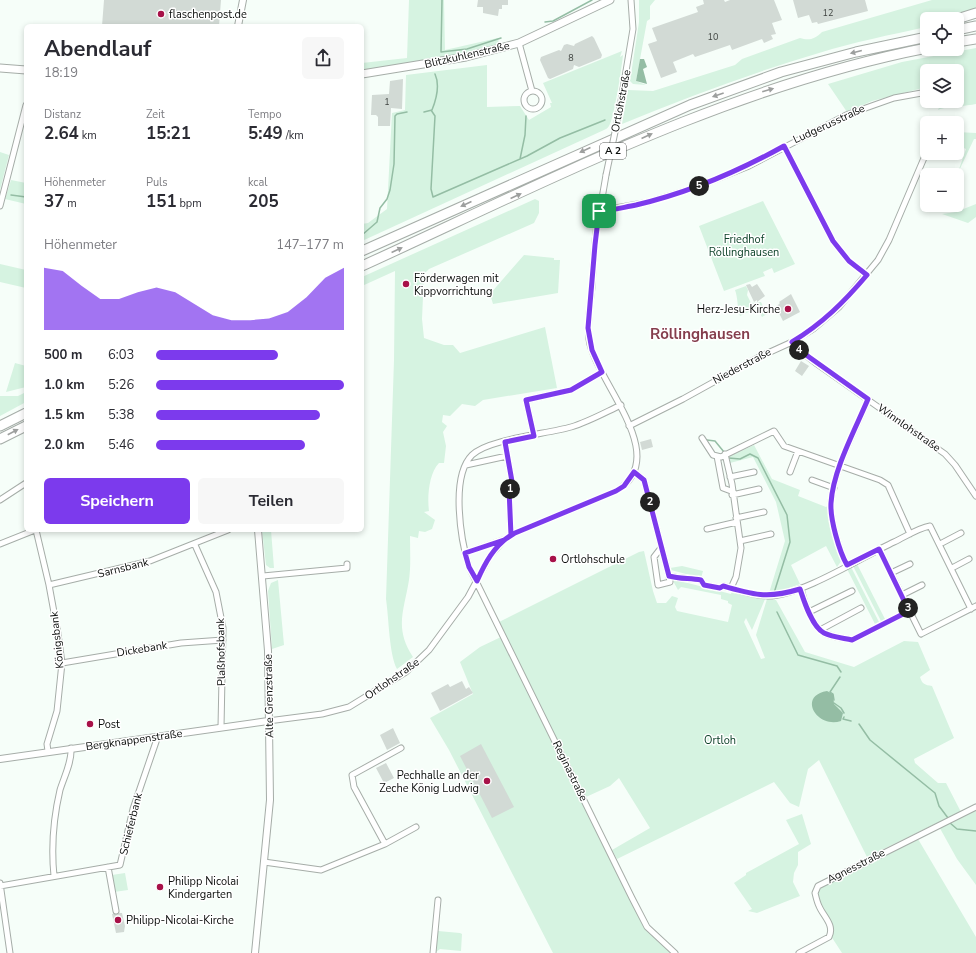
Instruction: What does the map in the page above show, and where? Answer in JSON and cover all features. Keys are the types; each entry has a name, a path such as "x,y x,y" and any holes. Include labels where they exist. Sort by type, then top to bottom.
{"highway":[{"path":"964,17 976,13"},
{"path":"964,29 976,26"},
{"path":"893,44 920,34"},
{"name":"A 2","path":"364,250 690,105 781,72 920,38"},
{"path":"964,41 976,39"},
{"name":"A 2","path":"364,265 621,147 695,116 759,92 874,59 920,49"},
{"path":"0,426 24,414"},
{"path":"0,439 24,427"}],"main road":[{"name":"Blitzkuhlenstraße","path":"364,74 466,57 519,43 610,0"},
{"path":"0,68 24,70"}],"street":[{"path":"238,24 242,0"},
{"name":"Ortlohstraße","path":"268,721 322,714 349,707 406,672 429,650 468,597 490,556 504,540 511,535 616,491 624,486 634,472 637,457 629,426 621,405 602,372 592,350 588,328 599,211 619,113 633,29 631,0"},
{"path":"519,43 532,91"},
{"name":"Ludgerusstraße","path":"599,211 649,202 694,188 749,166 784,146 846,115 894,98 920,93"},
{"path":"0,206 24,113"},
{"path":"784,146 833,241 849,261 867,275"},
{"name":"Niederstraße","path":"629,426 771,351 792,342 813,329 839,307 867,275 888,240 923,160"},
{"name":"Winnlohstraße","path":"792,342 802,352 945,454 955,465 976,496"},
{"path":"534,436 526,400 571,390 602,372"},
{"path":"847,565 840,552 831,505 840,466 868,399"},
{"path":"466,465 471,456 489,446 576,426 621,405"},
{"path":"702,438 713,455 717,456 725,454 774,431 784,446 888,485 910,534"},
{"path":"505,442 513,487 509,489 511,535"},
{"path":"790,472 798,451"},
{"path":"725,454 740,541 736,577 731,588"},
{"path":"466,465 508,456"},
{"path":"717,456 723,488 732,493 758,490"},
{"name":"Reginastraße","path":"466,465 463,474 460,497 462,539 469,567 647,927 675,953"},
{"path":"634,472 644,480 669,576 670,582 658,585 654,557 661,548"},
{"path":"730,477 754,472"},
{"path":"812,480 834,488"},
{"path":"0,500 24,484"},
{"path":"707,528 764,512"},
{"path":"669,576 685,580 690,578 701,580 704,585 720,588 723,586 767,596 782,595 800,589 879,549 930,526 974,607 921,634 879,549"},
{"path":"0,544 30,532"},
{"name":"Königsbank","path":"36,532 49,586 62,663 57,711 47,744 48,751"},
{"path":"195,544 223,532"},
{"name":"Alte Grenzstraße","path":"255,953 270,800 268,651 258,532"},
{"path":"940,544 961,533"},
{"path":"740,541 771,534"},
{"name":"Ortlohstraße","path":"465,553 504,540"},
{"name":"Sarnsbank","path":"49,586 150,562 195,544"},
{"name":"Plaßhofsbank","path":"195,544 216,592 221,611 223,640 221,727"},
{"path":"952,568 970,559"},
{"path":"263,576 347,568 347,564"},
{"path":"891,573 910,564"},
{"path":"902,595 922,585"},
{"path":"800,589 809,612 820,630 824,633 852,640 909,611"},
{"path":"809,612 852,591"},
{"path":"820,630 861,608"},
{"name":"Dickebank","path":"62,663 181,643 223,640"},
{"name":"Bergknappenstraße","path":"0,759 268,721"},
{"name":"Schieferbank","path":"0,885 120,865 133,809 158,736"},
{"path":"54,876 51,850 53,828 62,782 71,755 71,748"},
{"path":"385,844 354,787 352,775 401,748"},
{"name":"Agnesstraße","path":"798,953 829,937 831,933 829,923 818,906 814,893 818,886 976,807"},
{"path":"264,862 321,870 385,844 416,827"},
{"path":"108,867 116,911"},
{"path":"0,885 10,953"},
{"path":"433,953 438,900"}],"green space":[{"path":"409,0 444,0 445,50 498,38 499,44 465,54 364,71 364,63 407,58"},
{"path":"639,0 655,0 650,6 650,19 647,21 636,81 646,85 633,84 630,81 639,22"},
{"path":"932,0 976,0 976,9 964,13 920,12 920,28 845,45 744,77 622,124 628,90 653,91 735,65 742,59 800,38 812,39 822,32"},
{"path":"976,48 976,104 964,106 964,64 920,64 920,89 872,101 847,112 828,84 902,62 934,56 964,56 964,50"},
{"path":"622,51 620,57 623,55 615,103 611,121 607,128 364,240 364,224 368,223 387,209 392,113 405,110 406,75 487,65 487,107 520,106 529,120 551,107 550,103 552,103 543,83"},
{"path":"964,132 976,133 976,139 974,139 960,168 959,168 962,160 964,160 966,149 964,148"},
{"path":"0,152 9,155 0,190"},
{"path":"11,180 24,183 24,204 5,199"},
{"path":"535,199 539,201 539,213 534,223 429,269 424,274 422,319 424,338 444,345 453,345 460,353 545,327 557,388 483,400 475,406 462,404 450,416 443,415 442,422 447,426 443,432 446,446 444,463 439,463 433,473 428,499 429,511 424,512 435,520 432,529 425,532 419,531 418,538 410,536 410,575 403,610 402,628 407,647 413,657 397,669 392,655 386,599 394,360 395,271 364,285 364,276"},
{"name":"Friedhof Röllinghausen","path":"763,201 795,264 774,273 772,268 763,272 765,276 724,291 699,226"},
{"path":"976,204 976,217 968,223 942,214 964,212 964,209"},
{"path":"524,255 560,260 558,293 493,304 490,294"},
{"path":"0,264 24,270 24,288 0,282"},
{"path":"746,286 748,290 747,295 751,303 761,302 767,314 762,317 757,308 740,316 735,290"},
{"path":"15,363 24,365 24,388 6,392"},
{"path":"24,393 24,403 0,416 0,396 18,396"},
{"path":"754,445 772,479 800,490 798,496 826,507 829,505 830,520 842,560 837,567 826,546 791,565 800,584 781,591 769,593 785,541 776,502 753,457 730,463 730,456"},
{"path":"262,532 271,532 274,568 270,568 266,565"},
{"name":"Ortloh","path":"644,551 657,603 666,603 672,596 678,598 675,607 677,611 728,622 732,605 728,603 728,601 721,599 721,595 681,587 678,590 672,579 731,594 732,591 761,599 763,596 765,599 752,630 746,618 744,622 761,659 765,658 756,635 767,599 776,600 805,652 854,667 904,641 918,642 930,670 920,677 924,684 932,686 954,738 914,759 915,763 938,783 946,783 961,812 976,805 976,885 957,859 937,823 867,857 819,760 808,769 799,807 790,803 774,782 617,859 612,850 650,828 619,778 610,786 586,797 499,622 639,552"},
{"path":"857,564 886,621 881,621 853,566"},
{"path":"682,566 703,571 701,578 671,570 670,568"},
{"path":"851,567 879,622 875,624 847,569"},
{"path":"278,580 284,645 272,649 268,591 271,583"},
{"path":"503,636 647,927 674,953 553,953 449,750 430,718 473,694 460,662 480,647"},
{"path":"802,814 811,844 798,852 798,865 794,873 793,882 800,896 757,913 748,911 752,909 734,883 746,875 746,873 799,844 786,820"},
{"path":"918,839 976,937 976,953 842,953 829,933 832,931 818,910 817,900 821,887"},
{"path":"125,873 128,890 114,892 112,875"},
{"path":"438,931 462,934 461,951 440,949 436,952"}],"shaded area":[{"path":"640,59 644,59 647,67 643,69 647,84 636,81"},
{"path":"827,691 833,694 834,704 843,713 841,721 832,722 824,720 814,711 812,705 813,699 818,694"}],"building":[{"name":"flaschenpost.de","path":"104,0 221,0 219,24 102,24"},
{"path":"478,0 508,0 508,5 502,5 502,9 499,9 498,16 483,13 483,7 477,7"},
{"path":"703,0 724,0 725,2 730,0 774,0 782,20 772,23 776,34 771,35 773,39 764,43 762,39 732,50 730,45 695,57 693,54 673,62 677,72 661,78 648,44 657,41 652,28 698,12 696,7 704,4"},
{"path":"793,0 865,0 868,11 818,24 817,22 812,23 809,15 798,18"},
{"path":"592,36 602,55 601,58 579,67 574,65 573,69 550,79 548,78 540,60 541,57 559,50 561,51 564,45 567,44 574,46 575,44"},
{"path":"403,79 402,109 391,108 390,126 378,126 378,117 376,115 371,115 372,95 389,94 390,81"},
{"path":"750,284 752,287 757,284 765,296 757,302 757,300 754,302 746,285"},
{"name":"Herz-Jesu-Kirche","path":"791,294 800,312 783,321 776,307 780,303 779,302"},
{"path":"801,361 809,366 802,376 795,371"},
{"path":"651,439 653,447 642,450 640,442"},
{"path":"462,681 466,689 469,687 473,693 440,711 431,693 448,684 450,687"},
{"path":"393,728 400,743 387,750 380,735"},
{"name":"Pechhalle an der Zeche König Ludwig","path":"481,744 514,807 492,818 460,756"},
{"path":"386,763 394,778 384,783 376,768"},
{"name":"Philipp-Nicolai-Kirche","path":"122,913 125,926 124,932 116,933 112,914"}],"waterway":[{"path":"442,0 441,52 467,49 501,38"},
{"path":"545,22 553,21 592,0"},
{"path":"424,112 432,110 435,102 437,92 435,74"},
{"path":"431,110 435,116 431,189 433,197 527,156 560,138 605,120"},
{"path":"364,233 377,222 380,208 387,199 394,164 395,116 397,114 407,112"},
{"path":"520,159 525,135 526,116"},
{"path":"11,195 24,197"},
{"path":"707,440 715,441 724,452"},
{"path":"729,458 740,459 750,454 758,458 787,515 790,542 774,593"},
{"path":"777,612 798,655 837,666 841,672"},
{"path":"834,700 833,694 830,692 840,677"},
{"path":"834,703 841,708 844,713"},
{"path":"844,717 843,719 851,721"},
{"path":"859,724 870,740 935,793 939,806 948,818"},
{"path":"950,823 957,829 976,831"}],"place":[{"name":"flaschenpost.de","path":"161,14"},
{"name":"Förderwagen mit Kippvorrichtung","path":"406,284"},
{"name":"Herz-Jesu-Kirche","path":"788,309"},
{"name":"Ortlohschule","path":"553,559"},
{"name":"Post","path":"90,724"},
{"name":"Pechhalle an der Zeche König Ludwig","path":"487,781"},
{"name":"Philipp Nicolai Kindergarten","path":"160,887"},
{"name":"Philipp-Nicolai-Kirche","path":"118,920"}],"district":[{"name":"Röllinghausen","path":"700,334"}],"route":[{"path":"599,211 588,328 592,350 602,372 571,390 526,400 534,436 505,442 513,487 509,489 511,535 504,540 490,556 477,581 469,567 465,553 493,542 504,540 515,533 616,491 630,480 634,472 644,480 669,576 685,580 690,578 701,580 704,585 720,588 723,586 752,594 767,596 782,595 800,589 804,603 820,630 824,633 852,640 909,611 879,549 847,565 840,552 831,505 834,488 840,466 868,399 799,350 792,342 813,329 839,307 867,275 849,261 833,241 784,146 749,166 694,188 649,202 599,211"}]}
